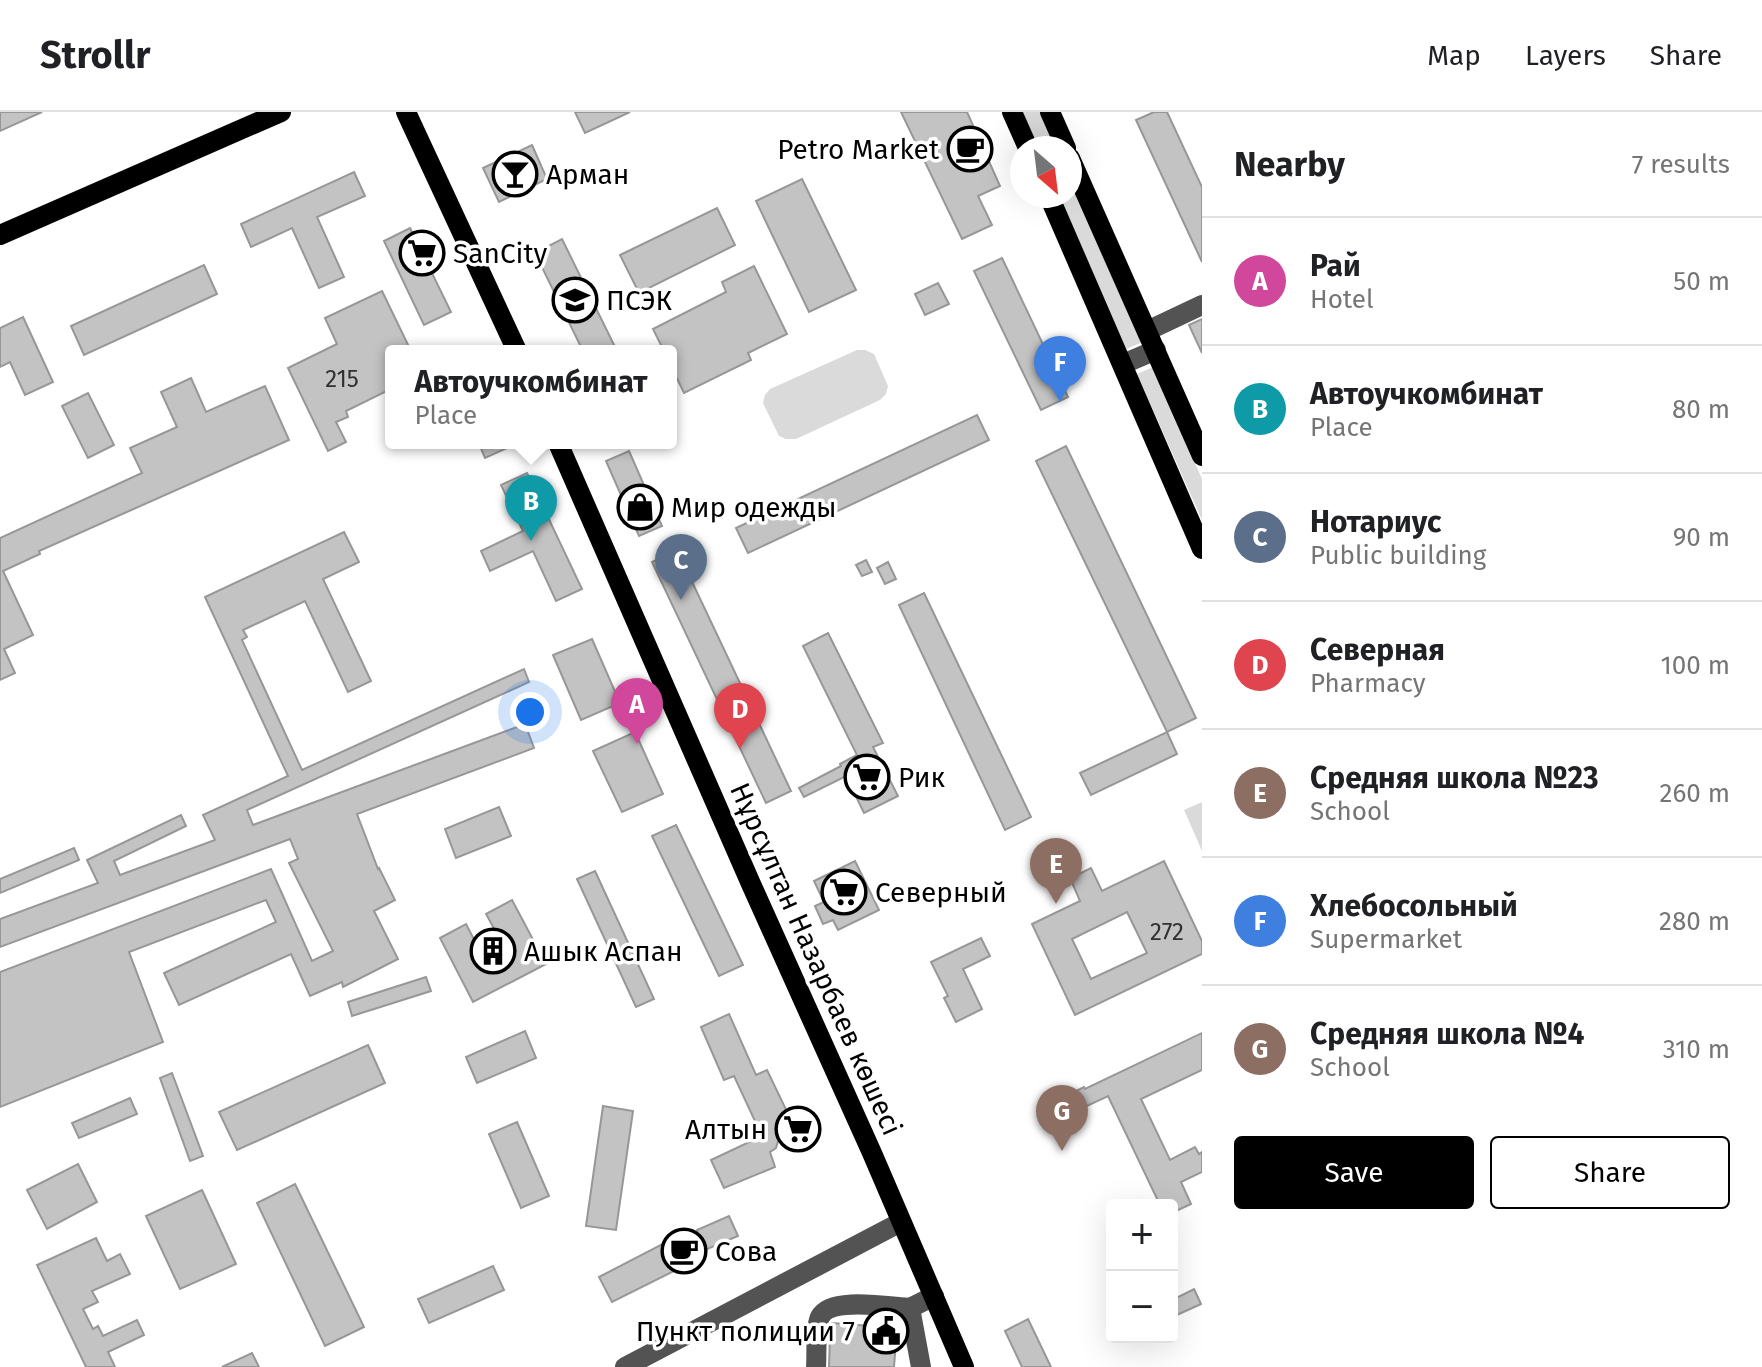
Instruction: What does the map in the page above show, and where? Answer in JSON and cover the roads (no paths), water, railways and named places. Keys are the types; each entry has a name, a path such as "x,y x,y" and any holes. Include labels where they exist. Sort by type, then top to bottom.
{"main road":[{"path":"0,235 281,112"},
{"path":"406,112 514,345"},
{"path":"1012,112 1023,136"},
{"path":"1050,112 1061,136"},
{"path":"1082,185 1202,456"},
{"path":"1054,208 1202,549"},
{"name":"Нұрсұлтан Назарбаев көшесі","path":"561,449 964,1367"}],"street":[{"path":"1147,331 1202,305"},
{"path":"1123,364 1156,350"},
{"path":"625,1367 901,1222"},
{"path":"816,1367 819,1320 825,1311 841,1304 910,1308 934,1296"},
{"path":"910,1308 921,1367"}],"place":[{"name":"Petro Market","path":"970,149"},
{"name":"Арман","path":"515,174"},
{"name":"SanCity","path":"422,253"},
{"name":"ПСЭК","path":"575,300"},
{"name":"Хлебосольный","path":"1060,402"},
{"name":"Мир одежды","path":"640,507"},
{"name":"Автоучкомбинат","path":"531,541"},
{"name":"Нотариус","path":"681,600"},
{"name":"Рай","path":"637,744"},
{"name":"Северная","path":"740,749"},
{"name":"Рик","path":"867,777"},
{"name":"Северный","path":"844,892"},
{"name":"Средняя школа №23","path":"1056,904"},
{"name":"Ашык Аспан","path":"493,951"},
{"name":"Алтын","path":"798,1129"},
{"name":"Средняя школа №4","path":"1062,1151"},
{"name":"Сова","path":"684,1251"},
{"name":"Пункт полиции 7","path":"886,1331"}]}
